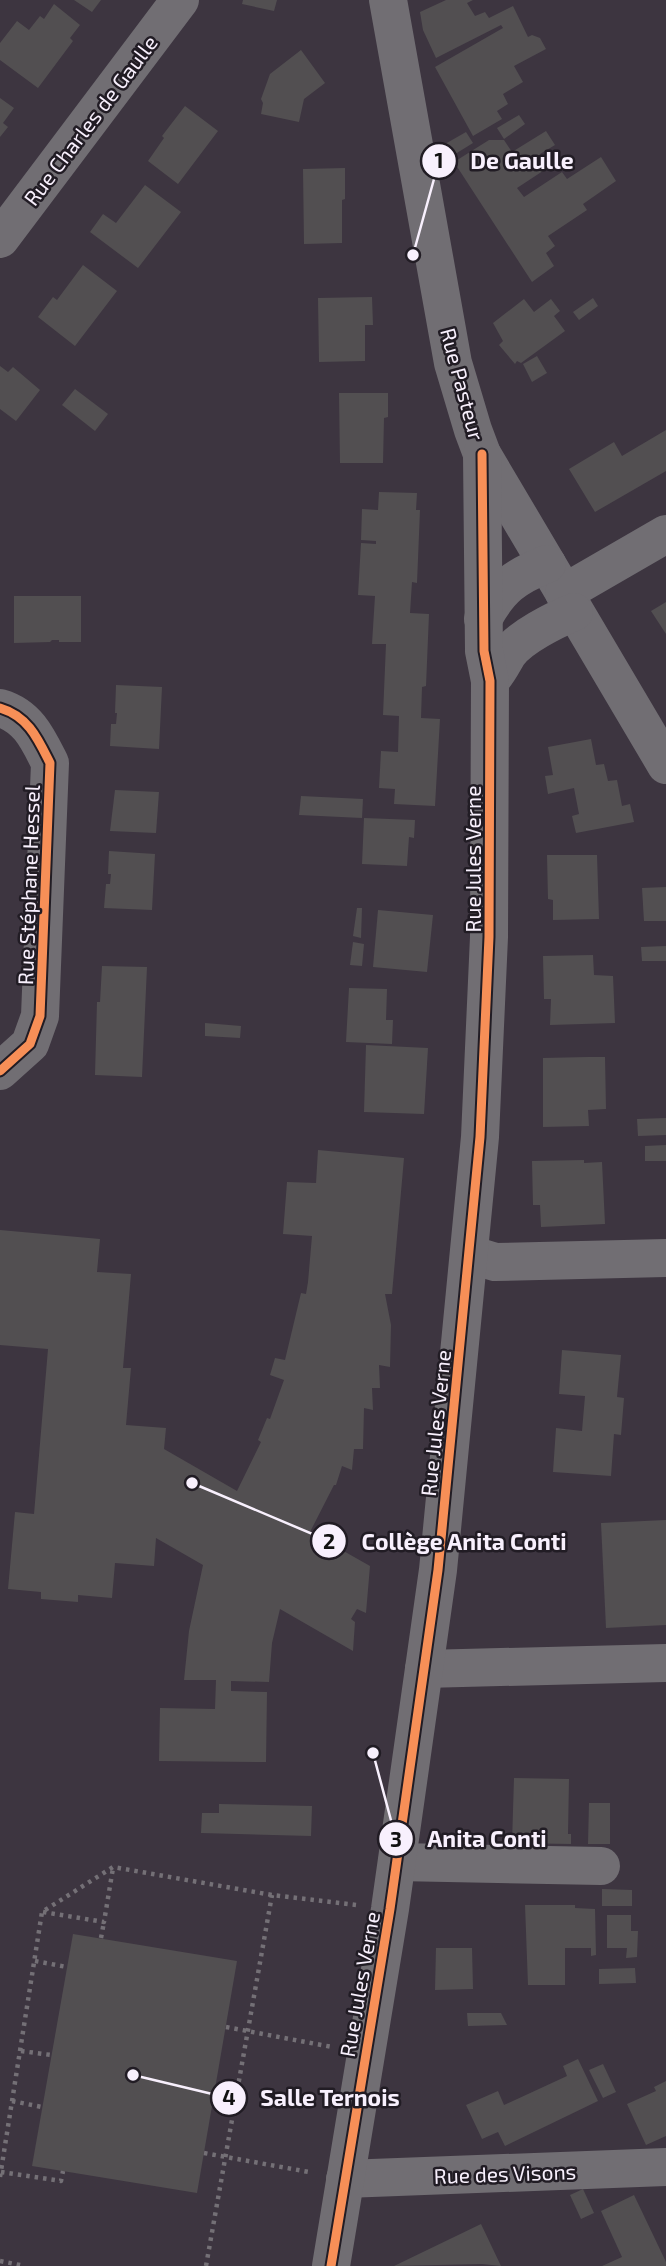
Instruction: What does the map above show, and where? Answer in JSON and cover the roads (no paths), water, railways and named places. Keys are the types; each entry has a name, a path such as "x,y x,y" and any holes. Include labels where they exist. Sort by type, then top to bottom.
{"street":[{"name":"Rue Charles de Gaulle","path":"0,239 180,0"},
{"name":"Rue Pasteur","path":"388,0 453,363 473,430 482,454 666,765"},
{"name":"Rue Jules Verne","path":"331,2266 390,1909 438,1570 480,1137 489,937 490,681 484,650 482,454"},
{"path":"490,681 500,671 509,653 562,590 666,534"},
{"path":"483,619 495,596 515,579 562,590"},
{"name":"Rue Stéphane Hessel","path":"0,708 11,711 31,727 50,763 40,1016 30,1044 0,1071"},
{"path":"469,1254 495,1262 666,1258"},
{"path":"424,1669 666,1664"},
{"path":"397,1862 601,1866"},
{"name":"Rue des Visons","path":"345,2179 666,2167"}],"place":[{"name":"De Gaulle","path":"413,255"},
{"name":"Collège Anita Conti","path":"192,1483"},
{"name":"Anita Conti","path":"373,1753"},
{"name":"Salle Ternois","path":"133,2075"}]}
